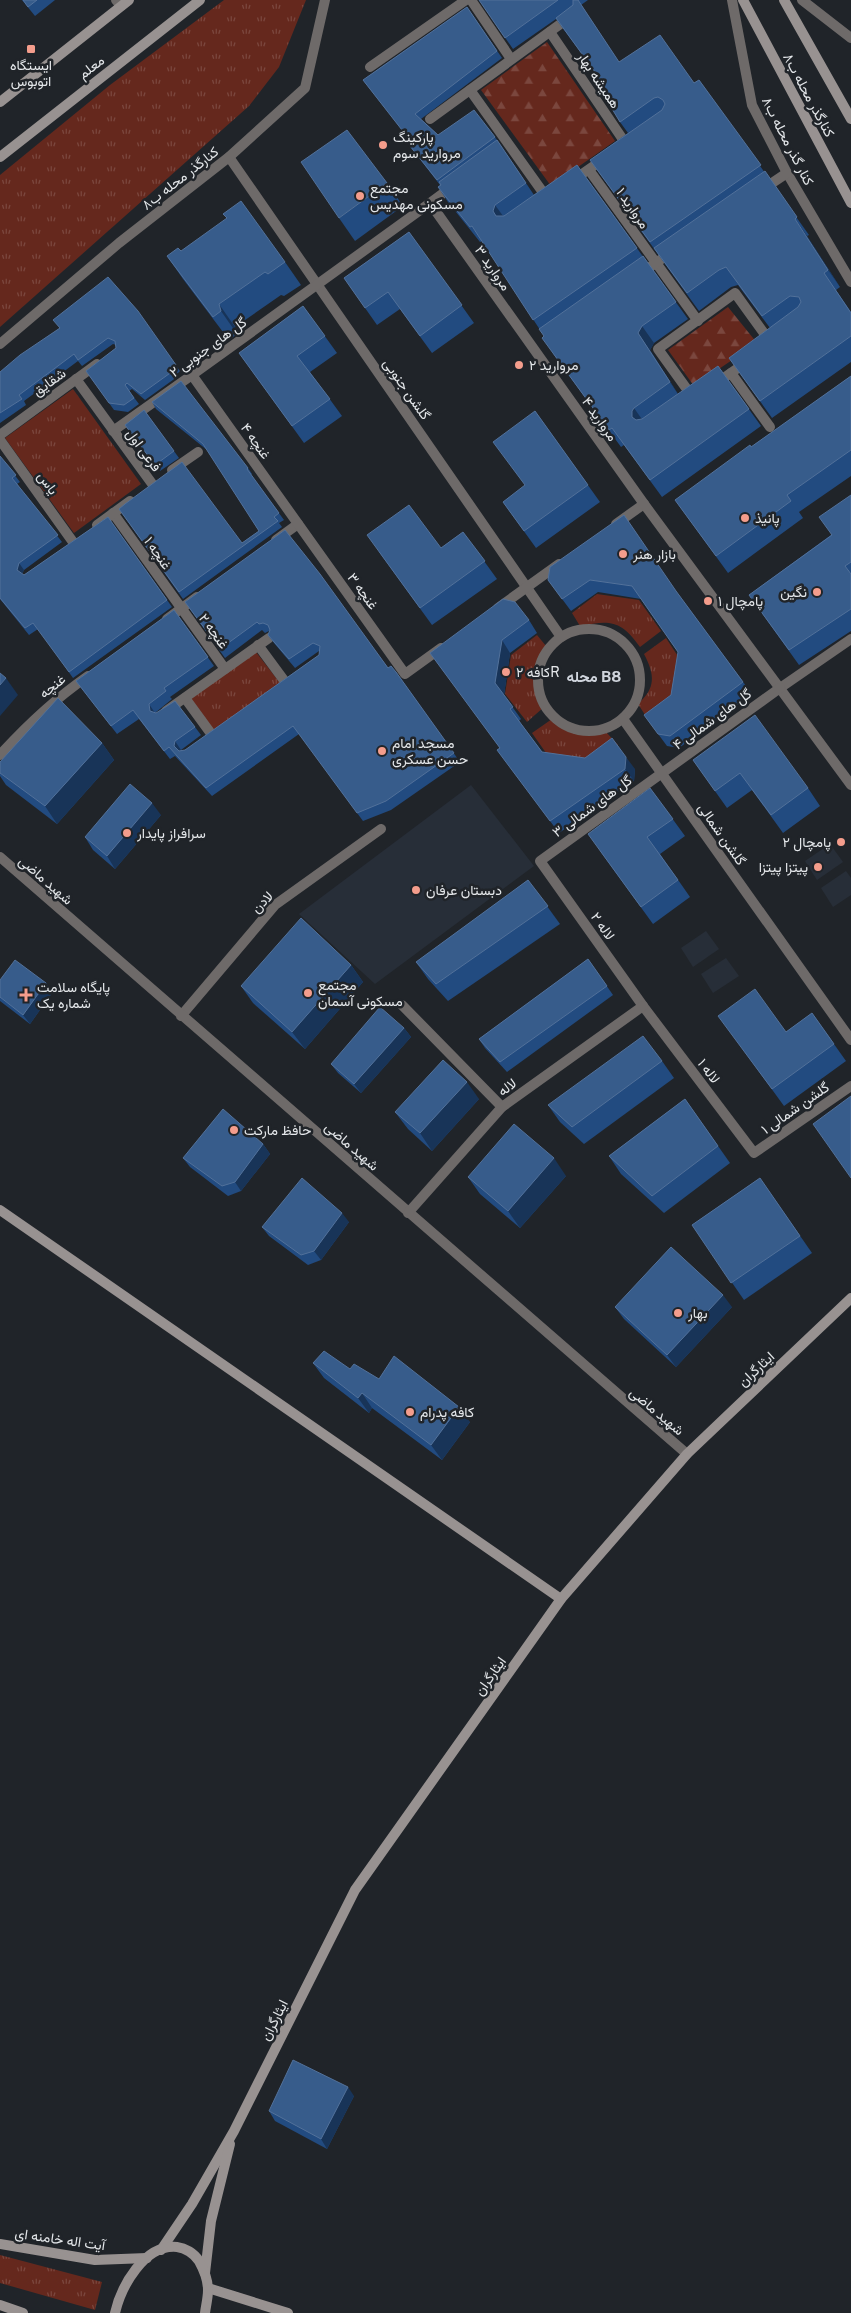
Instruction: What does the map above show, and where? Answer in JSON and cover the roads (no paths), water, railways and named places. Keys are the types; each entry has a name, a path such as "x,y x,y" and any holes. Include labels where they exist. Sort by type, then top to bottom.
{"main road":[{"name":"معلم","path":"0,157 200,0"},
{"name":"کنارگذر محله ب۸","path":"743,0 851,203"},
{"path":"784,0 851,119"},
{"path":"0,102 122,2"},
{"path":"0,1210 561,1599"},
{"name":"ایثارگران","path":"161,2250 192,2204 234,2131 355,1890 561,1599 686,1454 851,1298"},
{"name":"ایثارگران","path":"205,2273 211,2221 234,2131"},
{"name":"آیت اله خامنه ای","path":"0,2244 95,2260 147,2258"},
{"path":"115,2313 124,2288 137,2268 147,2258 170,2247 184,2248 197,2258 205,2273 208,2288 205,2313"},
{"path":"208,2288 288,2313"},
{"path":"0,2305 23,2313"}],"street":[{"name":"کنارگذر محله ب۸","path":"0,344 119,243 229,156 306,88 325,0"},
{"path":"370,67 466,0"},
{"path":"471,0 511,59"},
{"name":"کنار گذر محله ب۸","path":"732,0 752,105 787,173 851,282"},
{"path":"802,0 851,38"},
{"path":"430,119 575,14"},
{"name":"همیشه بهار","path":"550,32 622,146 589,170"},
{"path":"470,90 505,148 550,196 589,170"},
{"name":"گلشن جنوبی","path":"229,156 561,637"},
{"name":"مروارید ۱","path":"589,170 655,263"},
{"path":"757,194 787,173"},
{"name":"گل های جنوبی ۲","path":"113,431 461,180"},
{"name":"مروارید ۳","path":"430,203 538,347"},
{"path":"631,280 679,247"},
{"path":"655,263 698,322"},
{"path":"735,293 767,347 698,396 658,349 698,322 735,293"},
{"name":"مروارید ۴","path":"538,347 644,504 851,785"},
{"name":"شقایق","path":"0,435 106,357"},
{"path":"731,373 770,427"},
{"name":"غنچه ۴","path":"192,375 298,524"},
{"name":"فرعی اول","path":"76,379 113,431 145,490"},
{"name":"یاس","path":"0,440 77,539 113,513"},
{"path":"113,513 198,452"},
{"path":"605,532 644,504"},
{"name":"غنچه ۱","path":"113,513 181,609"},
{"path":"267,546 298,524"},
{"name":"غنچه ۳","path":"298,524 405,674 446,645"},
{"path":"487,616 566,559"},
{"path":"158,625 205,591"},
{"name":"غنچه ۲","path":"181,609 225,669"},
{"path":"579,629 596,629 612,634 626,644 636,657 640,674 640,690 633,706 623,719 608,728 591,731 574,729 559,722 547,709 539,694 538,677 541,660 550,646 561,637 579,629"},
{"path":"161,715 270,638"},
{"name":"گل های شمالی ۴","path":"661,772 851,639"},
{"path":"258,645 286,683"},
{"name":"غنچه","path":"0,755 58,697 97,669"},
{"path":"185,698 213,735"},
{"name":"گلشن شمالی","path":"623,719 851,1040"},
{"name":"گل های شمالی ۳","path":"540,861 661,772"},
{"name":"لادن","path":"181,1016 275,906 381,829"},
{"name":"شهید ماضی","path":"0,857 686,1454"},
{"name":"لاله ۲","path":"540,861 643,1006"},
{"path":"402,1005 502,1107"},
{"name":"لاله","path":"408,1214 502,1107 643,1006"},
{"name":"لاله ۱","path":"643,1006 754,1153"},
{"name":"گلشن شمالی ۱","path":"754,1153 851,1086"}],"place":[{"name":"ایستگاه اتوبوس","path":"31,49"},
{"name":"پارکینگ مروارید سوم","path":"383,145"},
{"name":"مجتمع مسکونی مهدیس","path":"360,196"},
{"name":"مروارید ۲","path":"519,365"},
{"name":"پانیذ","path":"745,518"},
{"name":"بازار هنر","path":"623,554"},
{"name":"نگین","path":"817,592"},
{"name":"پامچال ۱","path":"708,601"},
{"name":"کافه ۲R","path":"506,672"},
{"name":"مسجد امام حسن عسکری","path":"382,751"},
{"name":"سرافراز پایدار","path":"127,833"},
{"name":"پامچال ۲","path":"841,842"},
{"name":"پیتزا پیتزا","path":"818,867"},
{"name":"دبستان عرفان","path":"416,890"},
{"name":"مجتمع مسکونی آسمان","path":"308,993"},
{"name":"پایگاه سلامت شماره یک","path":"26,995"},
{"name":"حافظ مارکت","path":"234,1130"},
{"name":"بهار","path":"678,1313"},
{"name":"کافه پدرام","path":"410,1412"}],"district":[{"name":"محله B8","path":"594,676"}]}
